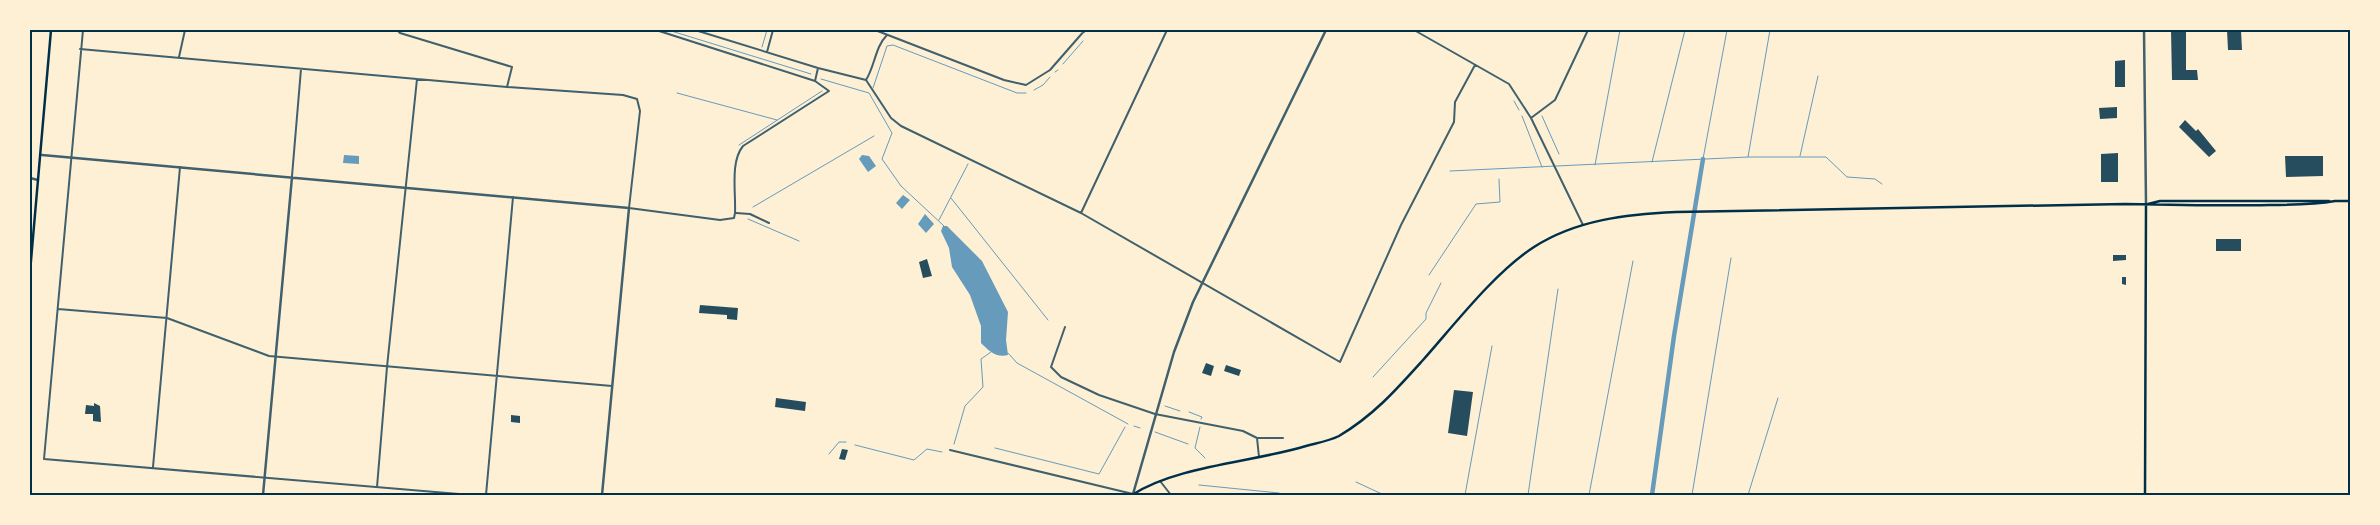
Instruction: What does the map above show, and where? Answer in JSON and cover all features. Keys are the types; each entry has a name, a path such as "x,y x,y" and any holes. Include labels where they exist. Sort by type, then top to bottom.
{"main road":[{"path":"30,272 42,155 51,30"},
{"path":"2146,204 2160,201 2350,201"},
{"path":"1132,495 1160,481 1336,437 1382,405 1471,306 1511,266 1533,248 1551,238 1583,225 1637,214 1676,212 2146,204 2159,206 2260,206 2318,204 2334,201"},
{"path":"2145,495 2146,204"}],"street":[{"path":"83,30 44,459 471,495"},
{"path":"179,57 185,30"},
{"path":"397,30 400,34 512,66 507,85"},
{"path":"42,155 629,208 720,220 734,218 736,212 736,162 738,153 743,146 828,91 815,81 656,30"},
{"path":"695,30 818,68 866,80 891,118 901,126 1081,213 1340,362 1401,225 1454,122 1455,102 1475,65"},
{"path":"767,52 773,30"},
{"path":"874,30 1004,80 1026,85 1050,70 1085,31"},
{"path":"1078,30 1085,31"},
{"path":"1081,213 1167,30"},
{"path":"950,450 1132,495 1174,352 1202,282 1326,30"},
{"path":"1414,30 1508,84 1531,118 1555,163 1583,225"},
{"path":"1531,118 1555,100 1588,30"},
{"path":"2144,30 2146,204"},
{"path":"866,80 872,71 881,42 887,35"},
{"path":"80,49 624,95 637,99 640,111 602,495"},
{"path":"815,81 818,68"},
{"path":"263,495 301,69"},
{"path":"377,487 387,367 417,79"},
{"path":"153,467 180,167"},
{"path":"30,178 39,180"},
{"path":"486,495 513,197"},
{"path":"736,212 750,214 770,223"},
{"path":"58,309 167,318 269,356 612,386"},
{"path":"1065,327 1051,367 1061,376 1099,395 1155,414 1243,431 1257,438 1283,438"},
{"path":"1257,438 1259,457"},
{"path":"1160,481 1170,495"}],"water":[{"path":"344,155 359,156 359,164 343,163"},
{"path":"862,155 869,156 876,166 868,172 859,159"},
{"path":"903,195 910,200 902,209 896,203"},
{"path":"925,214 934,224 926,233 918,224"},
{"path":"943,226 947,226 982,261 1008,312 1006,340 1008,355 996,355 981,343 981,326 970,295 952,267 949,248 941,231"}],"building":[{"path":"2171,30 2186,30 2186,70 2197,70 2198,80 2172,80"},
{"path":"2227,30 2241,30 2242,50 2228,50"},
{"path":"2125,60 2125,87 2115,87 2115,61"},
{"path":"2117,107 2117,118 2100,119 2099,108"},
{"path":"2185,120 2196,131 2198,129 2216,151 2209,157 2179,127"},
{"path":"2118,153 2118,182 2101,182 2101,154"},
{"path":"2285,156 2323,156 2323,176 2286,177"},
{"path":"2216,239 2241,239 2241,251 2216,251"},
{"path":"2113,255 2126,255 2126,260 2113,261"},
{"path":"927,259 932,276 923,278 919,262"},
{"path":"2122,277 2126,277 2126,285 2122,284"},
{"path":"700,305 738,308 737,320 727,319 727,315 699,313"},
{"path":"1206,363 1214,366 1211,376 1202,373"},
{"path":"1226,365 1241,370 1239,376 1224,371"},
{"path":"1454,390 1473,392 1467,436 1448,433"},
{"path":"776,398 806,402 805,411 775,407"},
{"path":"94,403 100,406 101,422 93,421 93,414 85,414 86,405 94,406"},
{"path":"511,415 520,416 520,423 511,422"},
{"path":"842,449 848,450 845,460 839,459"}],"waterway":[{"path":"668,30 811,74"},
{"path":"762,47 767,30"},
{"path":"1595,165 1620,30"},
{"path":"1652,162 1685,30"},
{"path":"1703,159 1727,30"},
{"path":"1748,157 1770,30"},
{"path":"1063,64 1083,41"},
{"path":"873,88 887,46 893,45 1017,93 1026,93"},
{"path":"1800,156 1818,76"},
{"path":"1034,90 1043,85 1050,77"},
{"path":"821,79 869,93 892,133 882,159 901,186 944,226"},
{"path":"739,145 822,91"},
{"path":"677,93 777,120"},
{"path":"1514,101 1519,110"},
{"path":"1522,116 1542,167"},
{"path":"1542,116 1559,154"},
{"path":"753,207 874,136"},
{"path":"1450,171 1748,157 1826,157 1847,177 1875,179 1882,184"},
{"path":"1652,495 1674,336 1703,159"},
{"path":"939,220 968,164"},
{"path":"1429,275 1476,204 1500,202 1499,179"},
{"path":"951,198 1048,320"},
{"path":"748,219 799,241"},
{"path":"1692,495 1731,258"},
{"path":"1589,495 1633,261"},
{"path":"1373,377 1426,319 1426,313 1441,283"},
{"path":"1528,495 1558,289"},
{"path":"1465,495 1492,346"},
{"path":"954,444 965,406 983,387 981,359 991,352"},
{"path":"1008,353 1017,363 1128,424"},
{"path":"1748,495 1778,398"},
{"path":"1165,406 1180,411"},
{"path":"1189,412 1202,417 1201,419"},
{"path":"1134,426 1140,428"},
{"path":"995,448 1099,474 1125,427"},
{"path":"1200,427 1195,448 1205,458"},
{"path":"1155,432 1188,444"},
{"path":"829,454 839,442 846,442"},
{"path":"855,445 914,460 927,449 942,452"},
{"path":"1356,482 1384,495"},
{"path":"1199,485 1279,493"}]}
